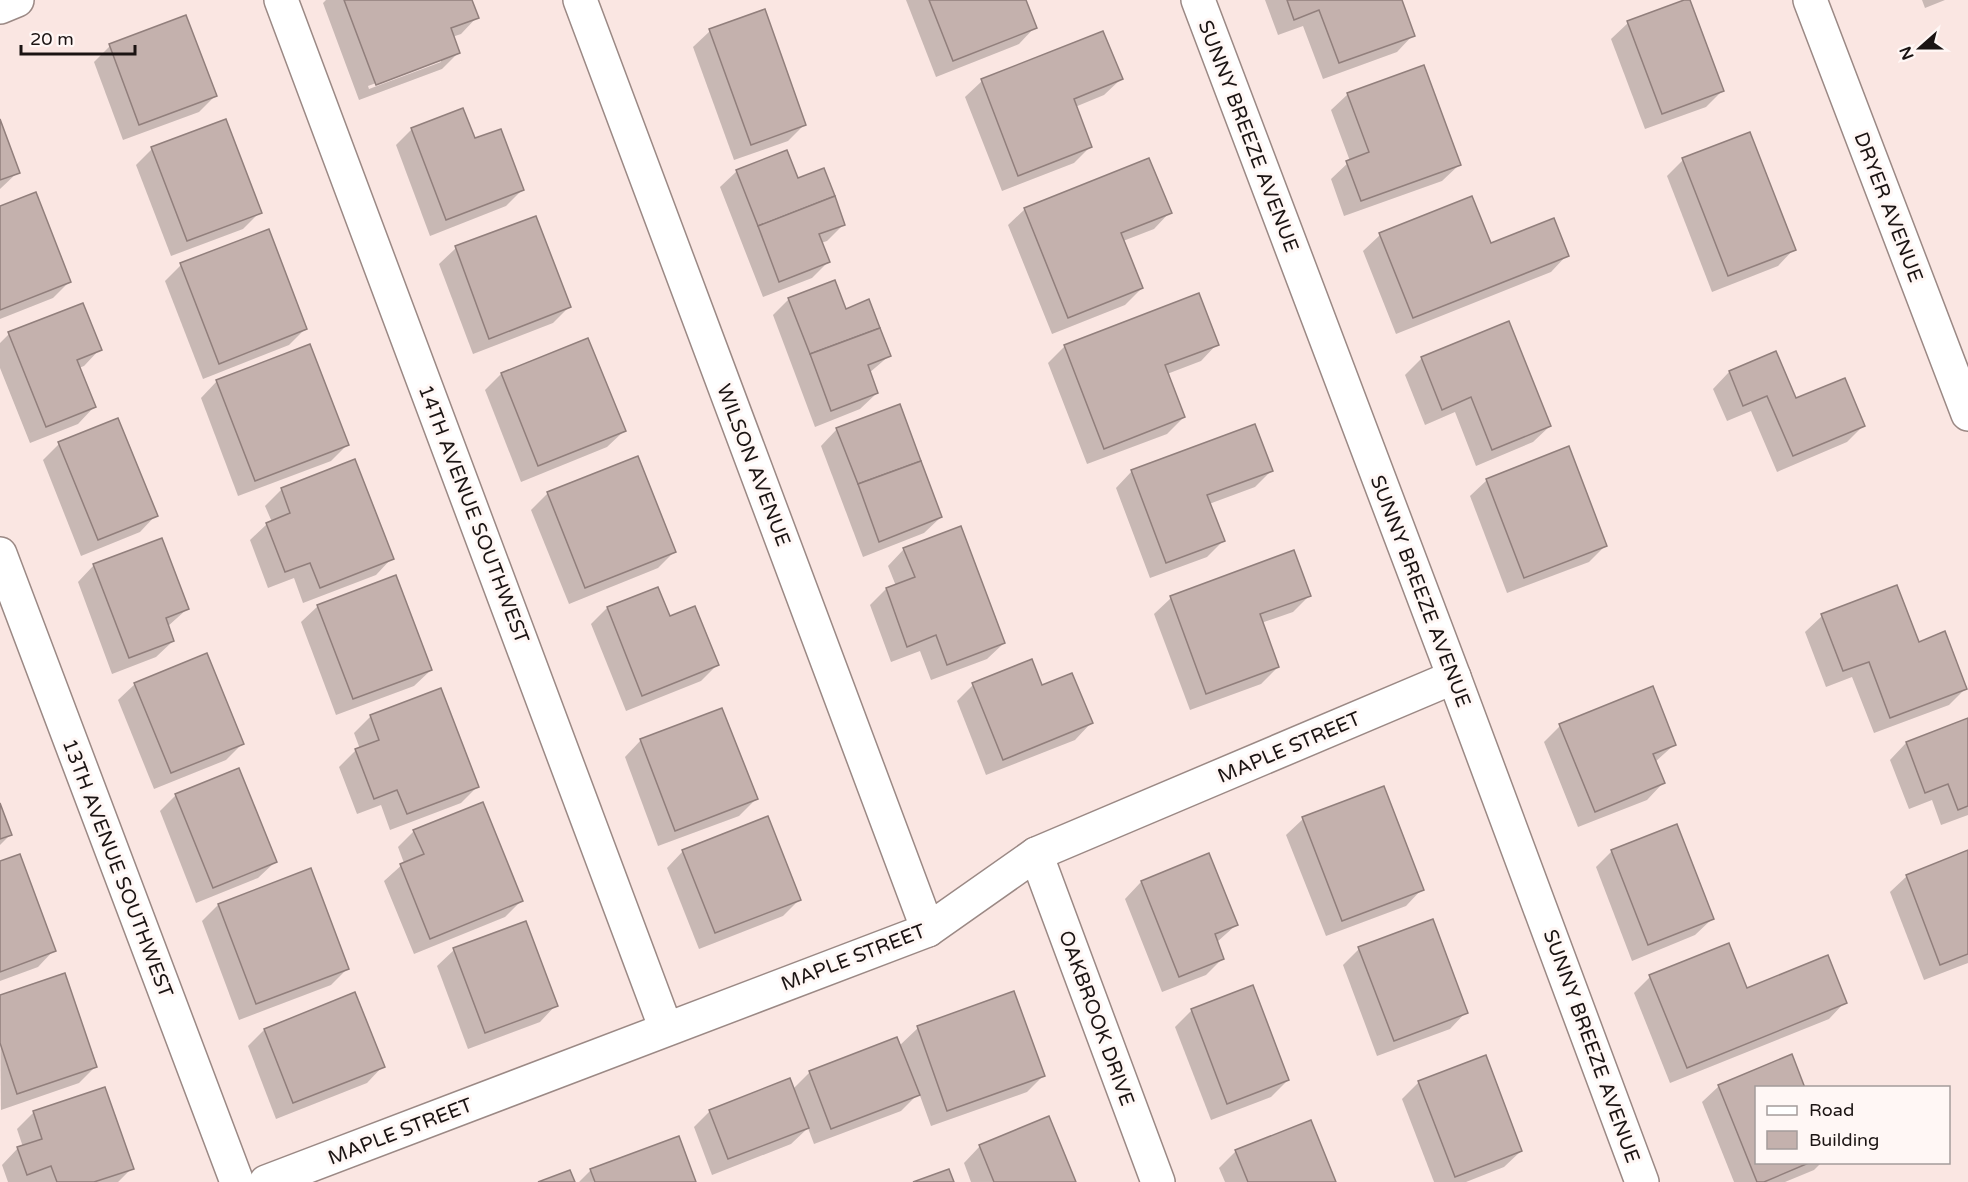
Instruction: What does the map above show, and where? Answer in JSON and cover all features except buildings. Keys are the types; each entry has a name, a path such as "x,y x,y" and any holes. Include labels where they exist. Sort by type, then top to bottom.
{"street":[{"path":"0,7 17,0"},
{"name":"14TH AVENUE SOUTHWEST","path":"281,0 666,1029"},
{"name":"WILSON AVENUE","path":"580,0 928,930"},
{"name":"SUNNY BREEZE AVENUE","path":"1198,0 1642,1182"},
{"name":"DRYER AVENUE","path":"1810,0 1968,414"},
{"name":"13TH AVENUE SOUTHWEST","path":"0,554 237,1182"},
{"name":"MAPLE STREET","path":"266,1182 928,930 1036,854 1454,677"},
{"name":"OAKBROOK DRIVE","path":"1036,854 1158,1182"}]}
